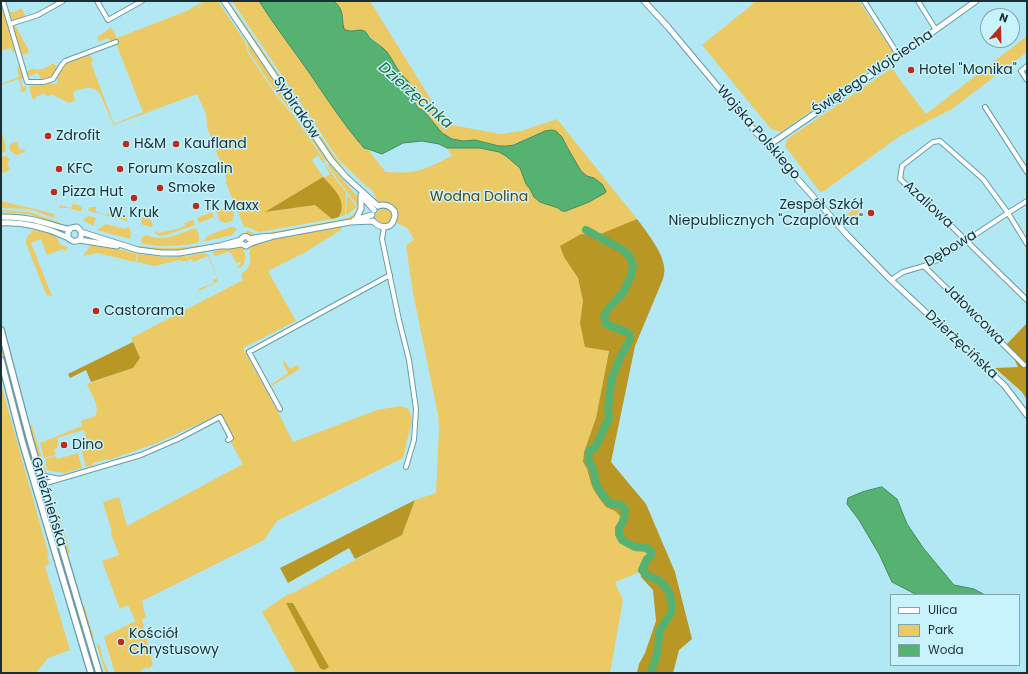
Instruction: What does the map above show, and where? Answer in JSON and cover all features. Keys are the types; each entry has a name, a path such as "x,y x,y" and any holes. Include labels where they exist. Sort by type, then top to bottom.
{"main road":[{"name":"Gnieźnieńska","path":"1,330 26,428 99,673"},
{"name":"Gnieźnieńska","path":"1,360 20,434 91,673"}],"street":[{"path":"3,1 27,82 29,83 43,82 53,79 66,61 116,42"},
{"path":"10,24 38,15 62,1"},
{"path":"97,1 108,20 142,1"},
{"name":"Sybiraków","path":"224,1 325,152 374,213"},
{"name":"Wojska Polskiego","path":"644,1 848,236 892,280"},
{"path":"864,1 899,56"},
{"path":"918,1 936,30"},
{"name":"Świętego Wojciecha","path":"769,145 975,2"},
{"path":"1027,66 1021,71 1027,80"},
{"path":"985,107 1027,172"},
{"name":"Azaliowa","path":"966,241 938,213 900,179 902,166 933,142 940,141 984,179 1008,213"},
{"path":"1,222 37,226 68,237 72,241 79,240 154,252 170,253 189,252 220,246 232,246 241,242 246,246 250,241 260,237 274,236 350,222 374,213 383,205 392,209 394,220 391,224 384,227 377,225 374,213 362,195 346,177"},
{"path":"356,220 361,209 362,195"},
{"name":"Dębowa","path":"892,280 902,272 924,266 935,261 1027,201"},
{"path":"350,222 374,213"},
{"path":"1008,213 1027,244"},
{"path":"1,217 26,218 41,221 60,228 69,229 75,227 80,229 81,232 130,248"},
{"path":"384,227 382,239 409,360 416,409 414,440 406,467"},
{"path":"68,237 67,234 69,229"},
{"path":"79,240 82,236 81,232"},
{"path":"966,241 1027,300"},
{"name":"Jałowcowa","path":"924,266 1024,365"},
{"path":"280,409 249,352 390,275"},
{"name":"Dzierżęcińska","path":"892,280 1004,386 1027,415"},
{"path":"36,486 141,455 178,439 220,417 230,438 228,440"},
{"path":"33,479 45,476 60,479"}],"green space":[{"path":"1,1 16,50 13,53 11,48 1,51"},
{"path":"203,1 193,11 205,1 218,1 246,43 248,53 278,98 294,116 325,162 323,163 318,155 312,160 324,178 330,174 325,166 326,165 346,192 345,215 339,217 341,214 323,177 266,212 315,205 332,219 259,232 248,227 244,227 226,183 227,180 207,127 206,114 197,94 114,125 100,94 92,88 74,91 75,101 69,103 53,95 46,96 45,93 35,97 35,100 32,98 29,86 57,83 59,71 66,63 87,54 90,55 93,61 91,63 114,124 143,112 115,41 111,42 108,38 99,42 97,37 111,27 117,38 189,10"},
{"path":"227,1 229,1 344,168 334,160"},
{"path":"232,1 259,1 356,139 364,148 368,149 386,172 411,172 427,168 452,156 447,148 480,148 499,152 506,156 520,168 526,184 534,197 562,211 566,211 589,202 605,193 603,185 580,170 562,137 545,131 514,145 499,146 475,140 463,141 452,139 442,133 424,111 419,108 411,96 409,82 402,75 383,48 365,31 348,31 344,29 342,23 343,17 336,2 334,1 370,1 446,124 501,134 521,131 557,119 637,219 598,235 581,234 564,257 578,278 583,301 580,323 609,350 596,418 584,452 583,462 587,469 592,487 606,507 615,511 620,516 617,530 634,549 647,551 648,553 644,558 640,572 615,582 623,600 610,673 296,673 262,612 288,594 291,594 402,535 415,500 436,493 439,428 438,415 413,293 406,246 414,239 407,228 395,222 396,213 373,200 376,197 369,187 368,188 339,160"},
{"path":"750,1 859,1 894,53 781,132 771,129 702,45 754,3"},
{"path":"21,8 26,17 17,20 11,19 10,12 15,12"},
{"path":"15,25 29,53 21,55 13,30"},
{"path":"1027,36 1027,52 952,109 900,136 824,191 820,192 785,146 787,139 892,68 926,114 1011,48 1020,48 1020,41"},
{"path":"248,41 328,159 326,162 295,115 279,97 249,52"},
{"path":"54,63 58,69 48,79 42,81 38,73 30,76 27,75 26,72 34,68 34,70 43,69"},
{"path":"20,66 23,77 21,80 23,87 26,86 26,91 22,92 20,90 19,79 1,85 19,77 17,67"},
{"path":"1,128 6,148 5,152 1,153"},
{"path":"17,142 20,150 24,149 25,152 16,155 11,152 9,146"},
{"path":"1,157 8,157 10,160 7,162 10,170 1,173 3,170 1,165"},
{"path":"329,163 357,196 360,206 357,205 338,180 327,164"},
{"path":"347,194 357,207 347,215 346,214"},
{"path":"1,201 55,214 54,218 29,209 1,208"},
{"path":"74,204 79,205 82,208 81,211 69,208 59,208 60,205 71,208"},
{"path":"228,205 232,207 234,216 232,221 225,223 220,221 216,211 224,208 223,206"},
{"path":"90,207 96,207 96,212 107,215 108,213 127,218 127,221 89,211 88,209"},
{"path":"857,207 862,213 850,221 845,216"},
{"path":"381,208 387,208 392,213 390,222 387,224 381,224 376,219 376,213"},
{"path":"1,210 29,212 61,223 61,225 28,214 1,212"},
{"path":"359,210 354,217 348,220 268,235 250,237 246,233 246,231 249,231 257,235 344,219 350,217"},
{"path":"212,212 214,217 199,223 197,218"},
{"path":"89,216 96,218 93,226 83,220"},
{"path":"142,217 151,220 153,226 150,227 141,224"},
{"path":"193,220 195,225 166,235 159,236 154,232 157,231 159,233 176,229 185,226 184,223"},
{"path":"106,224 126,229 128,226 131,232 130,239 97,230"},
{"path":"343,226 341,230 304,253 268,271 296,321 243,348 293,442 377,410 400,406 409,409 412,420 403,458 277,521 264,540 142,601 146,618 142,619 153,665 148,669 146,667 139,673 115,673 104,637 139,619 135,620 128,605 120,609 102,561 119,555 111,533 112,532 103,502 119,497 127,526 243,464 216,416 157,443 109,460 93,463 93,465 86,467 82,452 88,444 84,430 57,438 59,445 54,449 56,455 44,458 40,443 82,426 81,421 95,416 97,412 96,405 87,384 133,368 140,358 131,338 243,280 241,274 249,266 250,247 252,244 271,239"},
{"path":"230,227 237,229 232,235 204,241 207,236"},
{"path":"196,228 199,235 199,241 197,243 155,246 141,243 142,237 147,235 166,238"},
{"path":"34,230 46,232 52,235 57,238 60,244 68,248 64,252 63,249 47,255 41,239 31,243 52,296 47,295 45,292 27,246 26,241 28,234 29,235"},
{"path":"91,245 136,253 136,261 134,262 98,253 83,256"},
{"path":"199,245 197,248 175,250 140,248 141,246 170,248"},
{"path":"236,246 242,247 245,255 243,265 239,268 237,266 241,264 240,262 236,263 231,253 228,252 215,256 212,253 213,251 236,248"},
{"path":"204,253 208,254 218,280 217,282 199,291 198,289 214,283 213,280 217,278 208,256 193,262 192,259 188,260 187,256"},
{"path":"139,254 163,257 186,256 188,263 179,260 155,266 137,262"},
{"path":"1,348 4,348 21,415 18,416"},
{"path":"284,360 290,369 298,365 300,369 273,385 275,390 272,384 288,373 283,364"},
{"path":"1,384 49,556 47,557 50,564 45,566 70,650 48,658 36,673 1,673"},
{"path":"19,419 22,419 37,474 36,474"},
{"path":"32,424 47,475 42,473 29,427"},
{"path":"78,453 82,468 65,473 50,471 47,469 45,459 56,456 57,459"},
{"path":"42,493 62,555 59,556 41,495"},
{"path":"55,510 60,520 70,552 66,554 58,526"},
{"path":"62,558 97,673 95,673 86,648 60,559"},
{"path":"84,605 94,638 91,637 82,608"},
{"path":"96,643 100,646 103,659 109,673 106,673"}],"shaded area":[{"path":"323,177 341,200 342,206 339,217 332,219 315,205 265,212"},
{"path":"637,219 653,241 660,254 663,260 664,272 663,279 635,346 611,462 646,504 675,572 692,639 679,650 673,673 637,673 639,664 645,653 656,621 653,590 641,577 640,572 644,558 648,553 647,550 629,547 616,536 620,516 615,511 606,507 599,498 592,487 587,469 583,462 584,452 596,418 609,351 585,347 580,323 583,301 578,278 564,257 560,246 581,234 598,235"},
{"path":"1027,323 1027,400 1022,392 995,368 1018,367 1007,344"},
{"path":"133,342 140,358 133,368 91,382 86,370 70,378 68,374"},
{"path":"415,500 402,535 355,559 349,548 288,583 280,568"},
{"path":"286,603 293,603 329,667 324,670 320,668"}],"water":[{"name":"Wodna Dolina","path":"259,1 334,1 340,8 344,29 350,31 362,30 387,52 399,72 409,82 411,96 418,108 424,111 442,133 452,139 463,141 475,140 499,146 507,146 514,145 545,131 556,131 562,137 581,171 602,184 606,191 605,193 589,202 566,211 562,211 558,208 540,202 534,197 526,184 520,168 499,152 480,148 447,148 439,144 422,141 403,143 382,154 364,148 342,120"},
{"path":"882,487 897,499 907,524 924,549 954,585 974,589 983,594 915,594 892,582 879,554 859,520 847,504 848,498 862,492"}],"waterway":[{"name":"Dzierżęcinka","path":"586,230 623,250 630,257 633,266 631,276 623,293 607,310 604,318 606,324 629,334 630,340 613,375 608,409 609,418 595,448 590,450 588,459 594,471 595,481 601,493 609,503 621,505 625,510 624,520 619,528 619,534 622,540 635,547 646,548 651,551 651,556 647,559 642,570 648,576 660,581 668,590 671,600 671,613 660,630 657,654 651,673"}],"place":[{"name":"Hotel \"Monika\"","path":"911,70"},
{"name":"Zdrofit","path":"48,136"},
{"name":"H&M","path":"126,144"},
{"name":"Kaufland","path":"176,144"},
{"name":"KFC","path":"59,169"},
{"name":"Forum Koszalin","path":"120,169"},
{"name":"Smoke","path":"160,188"},
{"name":"Pizza Hut","path":"54,192"},
{"name":"W. Kruk","path":"134,198"},
{"name":"TK Maxx","path":"196,206"},
{"name":"Zespół Szkół Niepublicznych \"Czaplówka\"","path":"871,213"},
{"name":"Castorama","path":"96,311"},
{"name":"Dino","path":"64,445"},
{"name":"Kościół Chrystusowy","path":"121,642"}]}
